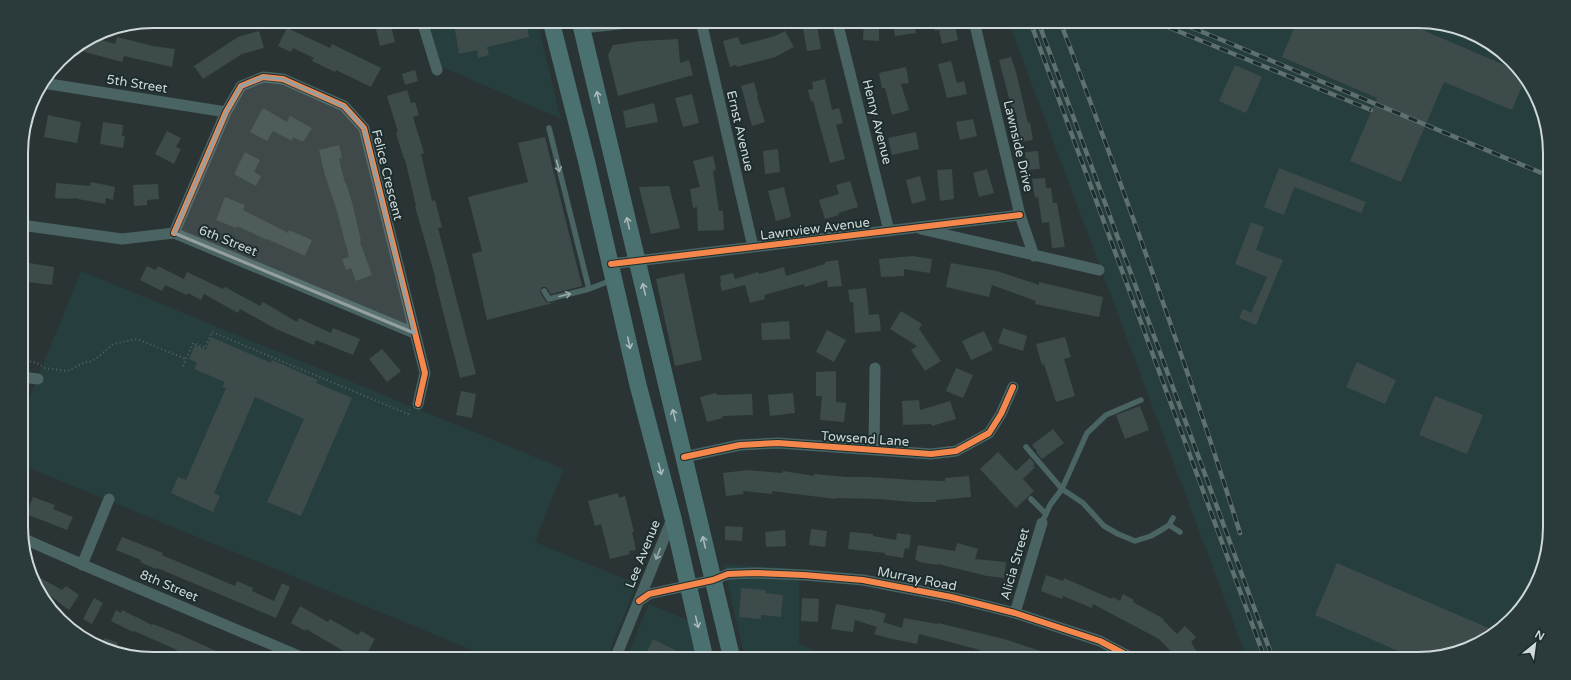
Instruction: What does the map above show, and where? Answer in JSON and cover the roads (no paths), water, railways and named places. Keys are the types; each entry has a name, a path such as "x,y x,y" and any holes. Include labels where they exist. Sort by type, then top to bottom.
{"main road":[{"path":"553,28 588,163 638,385 673,518 703,652"},
{"path":"582,28 730,652"}],"street":[{"path":"424,28 437,70"},
{"name":"Ernst Avenue","path":"703,28 753,247"},
{"name":"Henry Avenue","path":"839,28 889,231"},
{"name":"Lawnside Drive","path":"976,28 1030,255"},
{"name":"Felice Crescent","path":"174,233 226,112 241,86 263,77 283,79 344,106 364,128 425,374 414,406"},
{"name":"5th Street","path":"49,84 226,112"},
{"name":"Lawnview Avenue","path":"613,272 637,261 1020,215"},
{"path":"28,226 122,240 174,233"},
{"path":"914,228 1099,270"},
{"name":"6th Street","path":"174,233 414,333"},
{"path":"874,450 876,368"},
{"path":"28,378 38,379"},
{"name":"Towsend Lane","path":"684,458 740,445 778,443 931,454 956,450 989,433 1001,414 1014,387"},
{"path":"82,565 109,499"},
{"name":"Lee Avenue","path":"618,652 673,518"},
{"name":"Alicia Street","path":"1015,613 1044,519"},
{"name":"8th Street","path":"29,541 289,652"},
{"name":"Murray Road","path":"688,586 713,580 728,574 755,573 804,575 862,580 951,597 1015,613 1100,641 1121,652"},
{"name":"Lee Avenue","path":"638,601 649,594 688,586"}],"lane":[{"path":"549,128 590,289"},
{"path":"544,291 549,299 590,289 613,272"},
{"path":"1044,519 1050,505 1062,489 1087,433 1106,415 1141,400"},
{"path":"1026,447 1062,489 1083,503 1104,526 1118,534 1135,541 1151,536 1169,525 1173,518"},
{"path":"1031,499 1044,519"},
{"path":"1169,525 1180,532"}],"railway":[{"path":"1033,28 1262,652"},
{"path":"1041,28 1270,652"},
{"path":"1063,28 1154,276 1240,533"},
{"path":"1170,28 1371,110"},
{"path":"1193,28 1543,174"}]}
